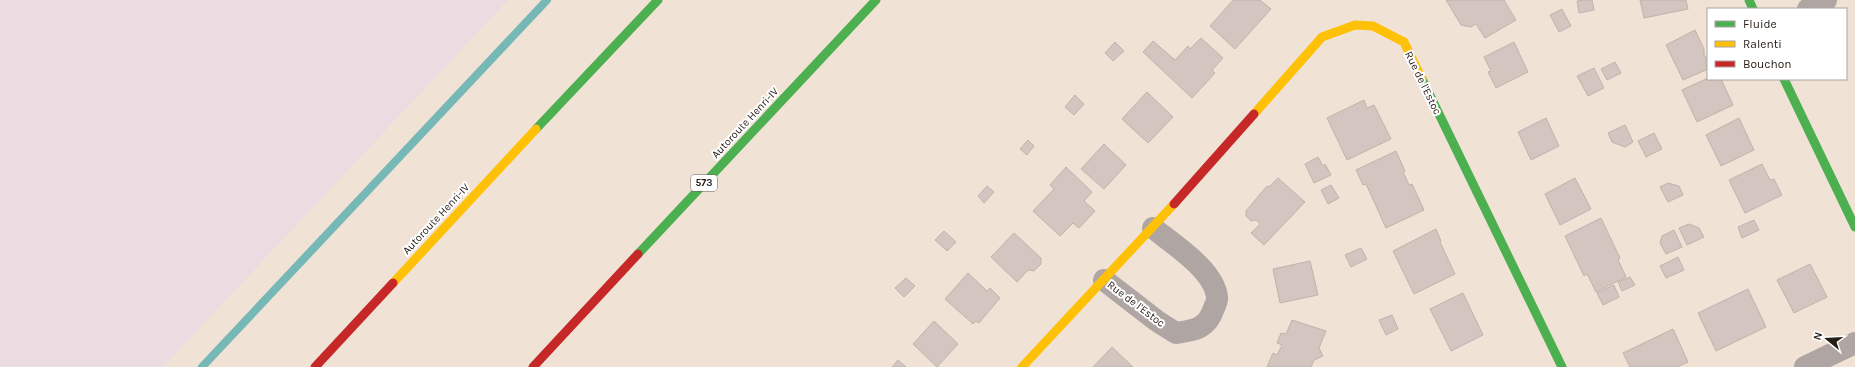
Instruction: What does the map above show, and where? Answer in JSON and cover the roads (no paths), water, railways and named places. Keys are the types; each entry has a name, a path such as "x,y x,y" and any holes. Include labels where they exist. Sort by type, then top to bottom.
{"main road":[{"name":"Autoroute Henri-IV","path":"315,367 557,106 658,0"},
{"name":"Autoroute Henri-IV","path":"533,367 876,0"},
{"name":"Rue de l'Estoc","path":"1022,367 1153,228 1322,37 1342,27 1363,24 1381,28 1404,42 1562,367"},
{"path":"1784,80 1855,227"}],"street":[{"path":"1810,8 1826,0"},
{"name":"Rue de l'Estoc","path":"1104,280 1157,321 1176,333 1197,330 1211,319 1218,298 1211,279 1193,261 1153,228"},
{"path":"1805,367 1855,343"}],"waterway":[{"path":"202,367 547,0"}]}
